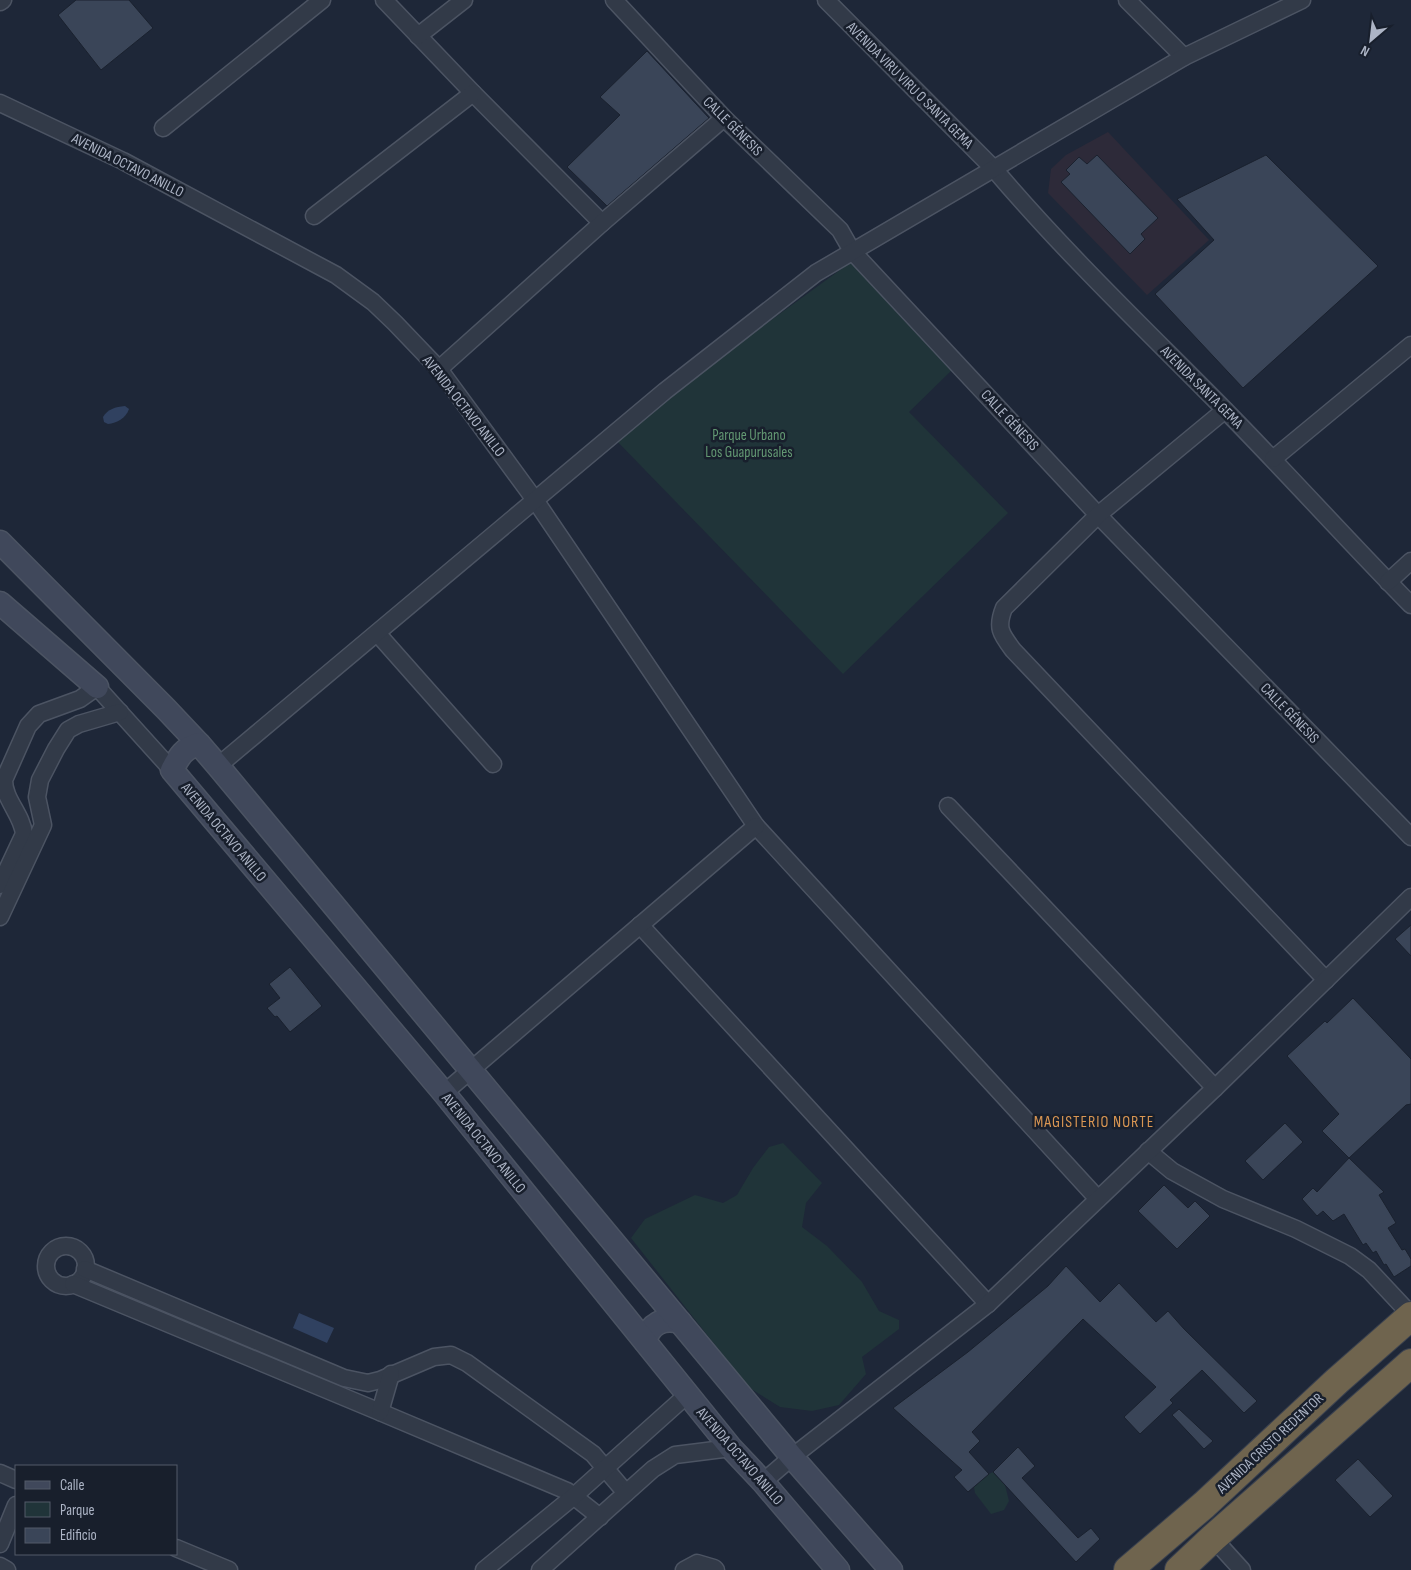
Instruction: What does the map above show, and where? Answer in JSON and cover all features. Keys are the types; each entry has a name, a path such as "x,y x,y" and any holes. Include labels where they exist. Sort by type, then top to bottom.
{"highway":[{"name":"AVENIDA CRISTO REDENTOR","path":"1128,1570 1204,1505 1411,1315"},
{"name":"AVENIDA CRISTO REDENTOR","path":"1179,1570 1411,1363"}],"street":[{"path":"162,128 322,0"},
{"path":"384,0 602,223"},
{"path":"418,36 464,0"},
{"name":"AVENIDA VIRU VIRU O SANTA GEMA","path":"826,0 994,169"},
{"path":"1127,0 1184,57"},
{"path":"218,766 665,391 816,273 1184,57 1302,0"},
{"name":"CALLE GÉNESIS","path":"619,2 724,118 840,230 852,251 1098,515 1411,837"},
{"path":"314,216 473,93"},
{"name":"AVENIDA OCTAVO ANILLO","path":"0,103 123,161 336,275 373,302 439,369 536,500 756,826 1098,1198"},
{"path":"439,369 602,223 724,118"},
{"name":"AVENIDA SANTA GEMA","path":"994,169 1018,198 1114,299 1273,459 1411,605"},
{"path":"1273,459 1411,345"},
{"path":"1225,410 1098,515 1004,608 999,621 1003,637 1013,650 1326,980"},
{"path":"0,542 199,744 792,1457 891,1570"},
{"path":"1388,582 1411,561"},
{"path":"0,603 97,687 172,770"},
{"path":"377,633 493,764"},
{"path":"0,885 24,834 23,826 4,789 4,780 28,726 39,714 80,698 97,687"},
{"path":"0,917 43,825 37,796 40,780 56,750 68,730 78,724 120,712"},
{"name":"AVENIDA OCTAVO ANILLO","path":"199,744 184,750 178,756 172,770 444,1093 731,1448 763,1482 838,1570"},
{"path":"948,806 1214,1088"},
{"path":"444,1093 756,826"},
{"path":"763,1482 792,1457 988,1304 1411,897"},
{"path":"640,925 988,1304"},
{"path":"1148,1151 1172,1171 1223,1199 1296,1229 1350,1256 1369,1270 1411,1315"},
{"path":"62,1246 75,1248 84,1257 85,1270 83,1276 72,1284 66,1286 59,1284 48,1276 46,1263 51,1251 62,1246"},
{"path":"85,1270 344,1378 368,1383 380,1380 434,1357 451,1355 466,1363 593,1454 626,1493"},
{"path":"72,1284 567,1491 600,1518"},
{"path":"645,1341 647,1334 658,1322 673,1320 680,1322"},
{"path":"380,1412 391,1374"},
{"path":"496,1567 688,1394"},
{"path":"540,1570 653,1469 675,1455 731,1448"},
{"path":"0,1473 15,1480"},
{"path":"0,1544 15,1507"},
{"path":"1213,1538 1242,1570"},
{"path":"178,1549 229,1570"},
{"path":"684,1570 696,1563 716,1570"},
{"path":"0,1566 7,1570"}],"shaded area":[{"path":"1108,132 1209,240 1147,295 1048,193 1051,169 1066,155"}],"green space":[{"name":"Parque Urbano Los Guapurusales","path":"851,262 952,370 909,412 1008,513 843,674 612,436"},
{"path":"783,1143 822,1183 806,1203 802,1227 827,1246 862,1282 879,1311 899,1320 899,1329 862,1357 866,1374 839,1405 812,1411 780,1407 748,1387 631,1238 645,1219 695,1195 723,1203 737,1195 753,1168 769,1147"},
{"path":"993,1472 1005,1485 1009,1501 1004,1510 991,1514 975,1493 974,1487"}],"water":[{"path":"125,406 129,409 121,419 108,424 104,422 103,417 107,412"},
{"path":"299,1313 334,1328 327,1343 293,1328"}],"building":[{"path":"76,0 129,0 153,28 101,70 58,15"},
{"path":"647,51 709,118 607,206 567,167 620,115 600,97"},
{"path":"1097,155 1158,218 1141,234 1145,239 1130,254 1061,182 1070,174 1066,170 1079,157 1087,164"},
{"path":"1266,155 1378,266 1243,388 1155,294 1214,240 1177,199"},
{"path":"1411,925 1411,956 1395,939"},
{"path":"290,967 322,1006 290,1032 277,1016 275,1017 267,1008 280,998 269,984"},
{"path":"1353,998 1411,1059 1411,1104 1406,1105 1349,1158 1322,1131 1339,1114 1287,1056 1325,1021 1327,1023"},
{"path":"1285,1123 1303,1142 1263,1180 1245,1161"},
{"path":"1349,1158 1384,1192 1379,1195 1396,1223 1388,1228 1402,1250 1405,1249 1411,1259 1411,1266 1394,1277 1376,1251 1373,1253 1366,1243 1363,1245 1344,1214 1333,1221 1323,1211 1317,1216 1302,1199 1313,1188 1317,1192"},
{"path":"1164,1185 1188,1208 1195,1201 1210,1216 1177,1249 1138,1211"},
{"path":"1066,1266 1100,1302 1119,1283 1156,1322 1168,1311 1257,1401 1244,1413 1202,1370 1170,1400 1173,1403 1140,1434 1124,1417 1156,1387 1083,1319 972,1432 980,1441 969,1452 989,1474 968,1492 954,1477 962,1470 893,1408 968,1352 1048,1286"},
{"path":"1179,1409 1213,1441 1204,1449 1172,1415"},
{"path":"1018,1447 1035,1466 1022,1478 1078,1538 1091,1528 1100,1539 1076,1562 993,1472"},
{"path":"1358,1459 1393,1496 1370,1517 1335,1480"}],"district":[{"name":"MAGISTERIO NORTE","path":"1094,1121"}]}
